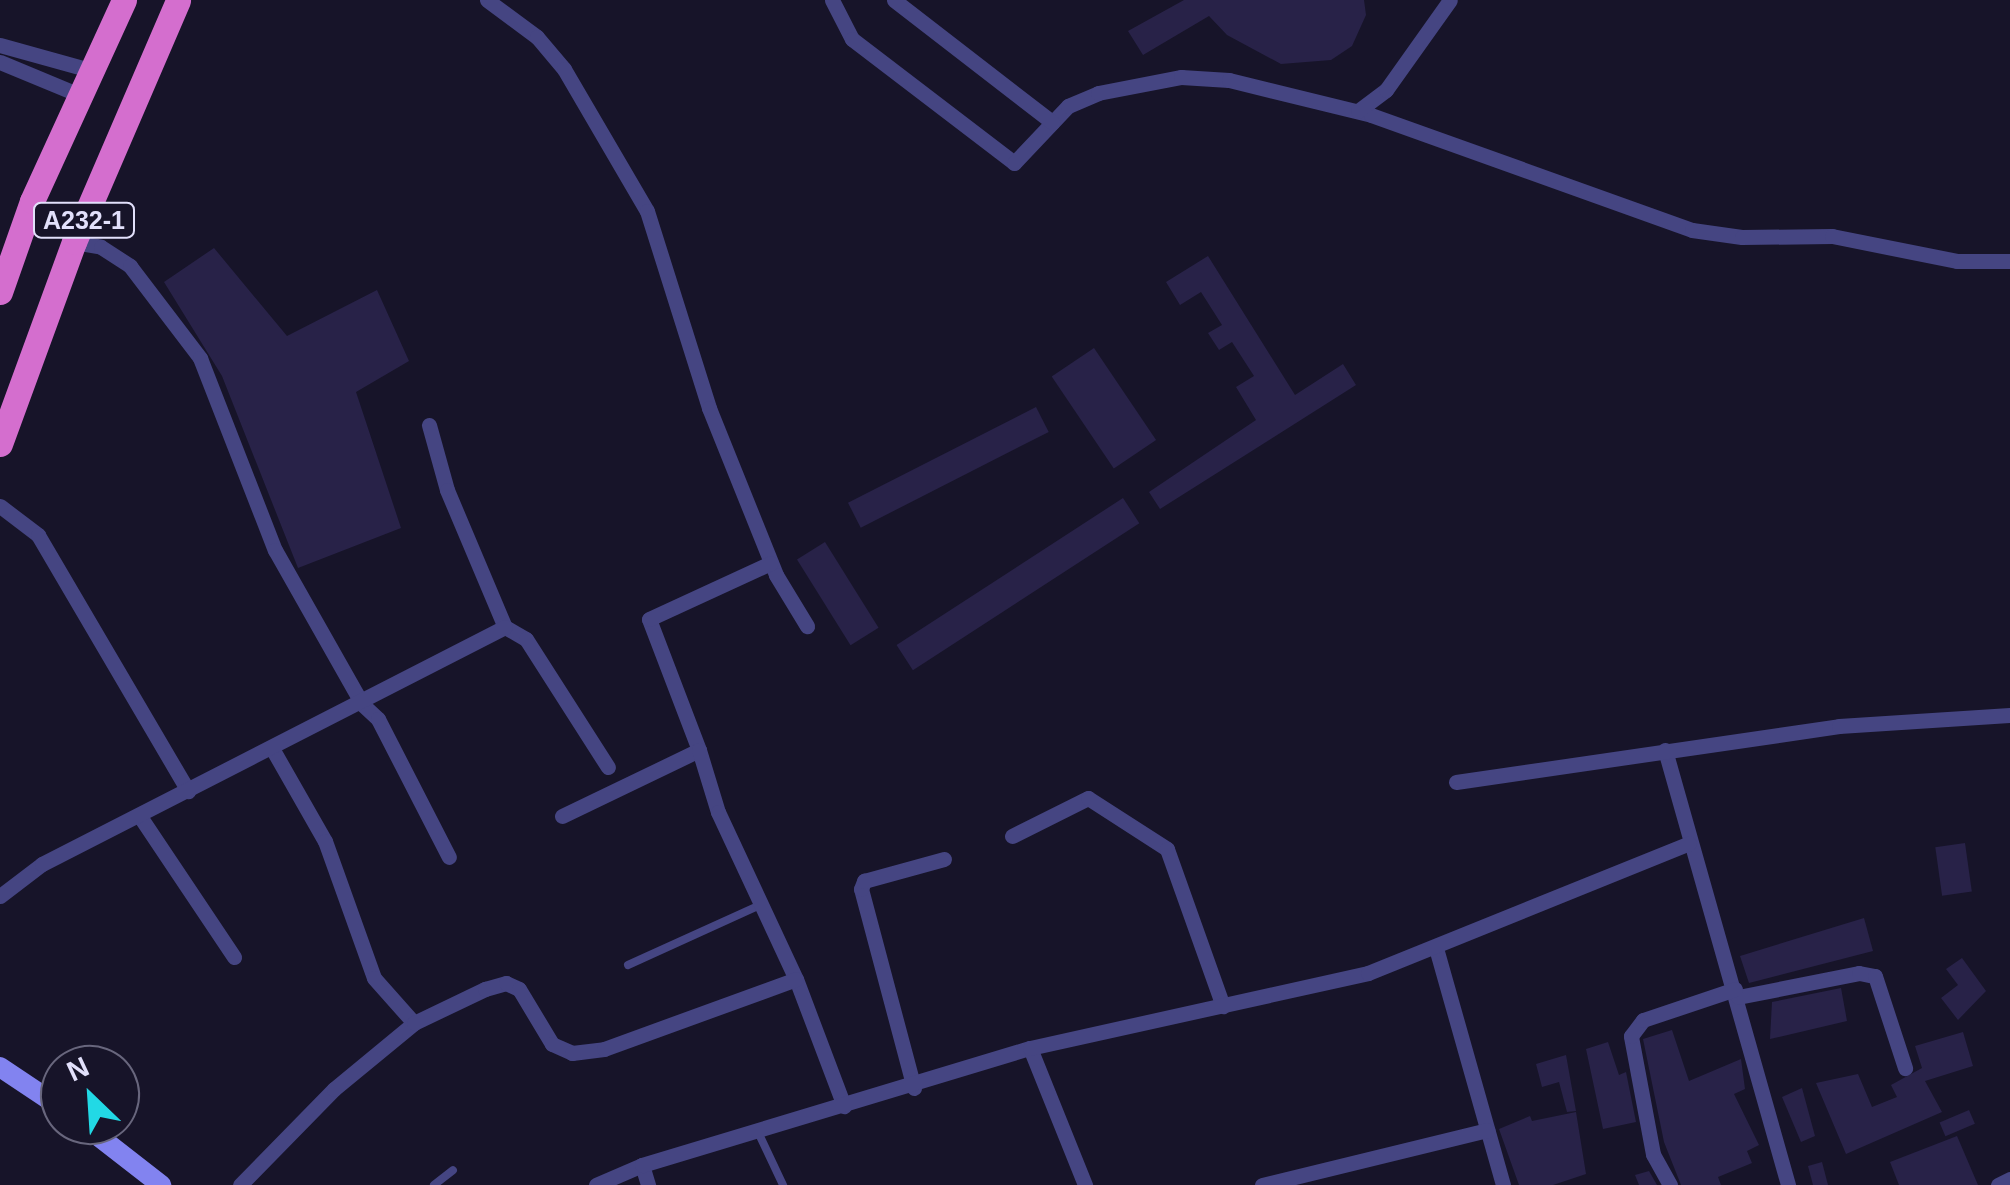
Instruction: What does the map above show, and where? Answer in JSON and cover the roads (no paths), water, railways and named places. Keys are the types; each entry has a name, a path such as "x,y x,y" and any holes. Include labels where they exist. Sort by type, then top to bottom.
{"highway":[{"name":"A232-1","path":"0,292 124,0"},
{"name":"A232-1","path":"0,444 74,242 178,0"}],"main road":[{"path":"0,1067 40,1094"},
{"path":"110,1145 161,1185"}],"street":[{"path":"487,0 537,37 564,69 648,211 709,408 771,563 807,626"},
{"path":"832,0 852,39 1014,164 1068,106 1098,93 1180,78 1292,92 1388,121 1692,230 1742,238 1832,236 1957,261 2010,261"},
{"path":"894,0 1052,122"},
{"path":"1358,112 1386,90 1450,0"},
{"path":"0,45 94,70"},
{"path":"0,62 82,96"},
{"path":"1386,90 1388,121"},
{"path":"74,242 101,246 130,266 200,358 275,550 362,704 378,719 449,857"},
{"path":"429,425 447,490 505,627 526,639 608,766"},
{"path":"0,506 38,535 188,791"},
{"path":"771,563 649,619 758,906 796,979 844,1106"},
{"path":"0,896 42,864 274,750 505,627"},
{"path":"1456,782 1932,715 2010,715"},
{"path":"274,750 326,841 374,978 414,1023"},
{"path":"562,816 699,750"},
{"path":"1666,750 1788,1185"},
{"path":"1012,836 1088,798 1149,834 1180,871 1223,1006"},
{"path":"139,815 234,957"},
{"path":"596,1185 642,1165 914,1088 1030,1048 1368,973 1689,842"},
{"path":"914,1088 861,889 864,881 944,860"},
{"path":"1436,948 1503,1185"},
{"path":"1670,1185 1653,1154 1630,1036 1643,1020 1737,993 1860,973 1875,976 1906,1068"},
{"path":"240,1185 323,1099 414,1023 506,984 519,989 552,1044 572,1052 635,1038 796,979"},
{"path":"1030,1048 1086,1185"},
{"path":"1262,1185 1487,1130"},
{"path":"642,1165 648,1185"},
{"path":"1998,1185 2010,1179"}],"lane":[{"path":"628,965 758,906"},
{"path":"758,1132 782,1185"},
{"path":"434,1185 453,1170"}]}
